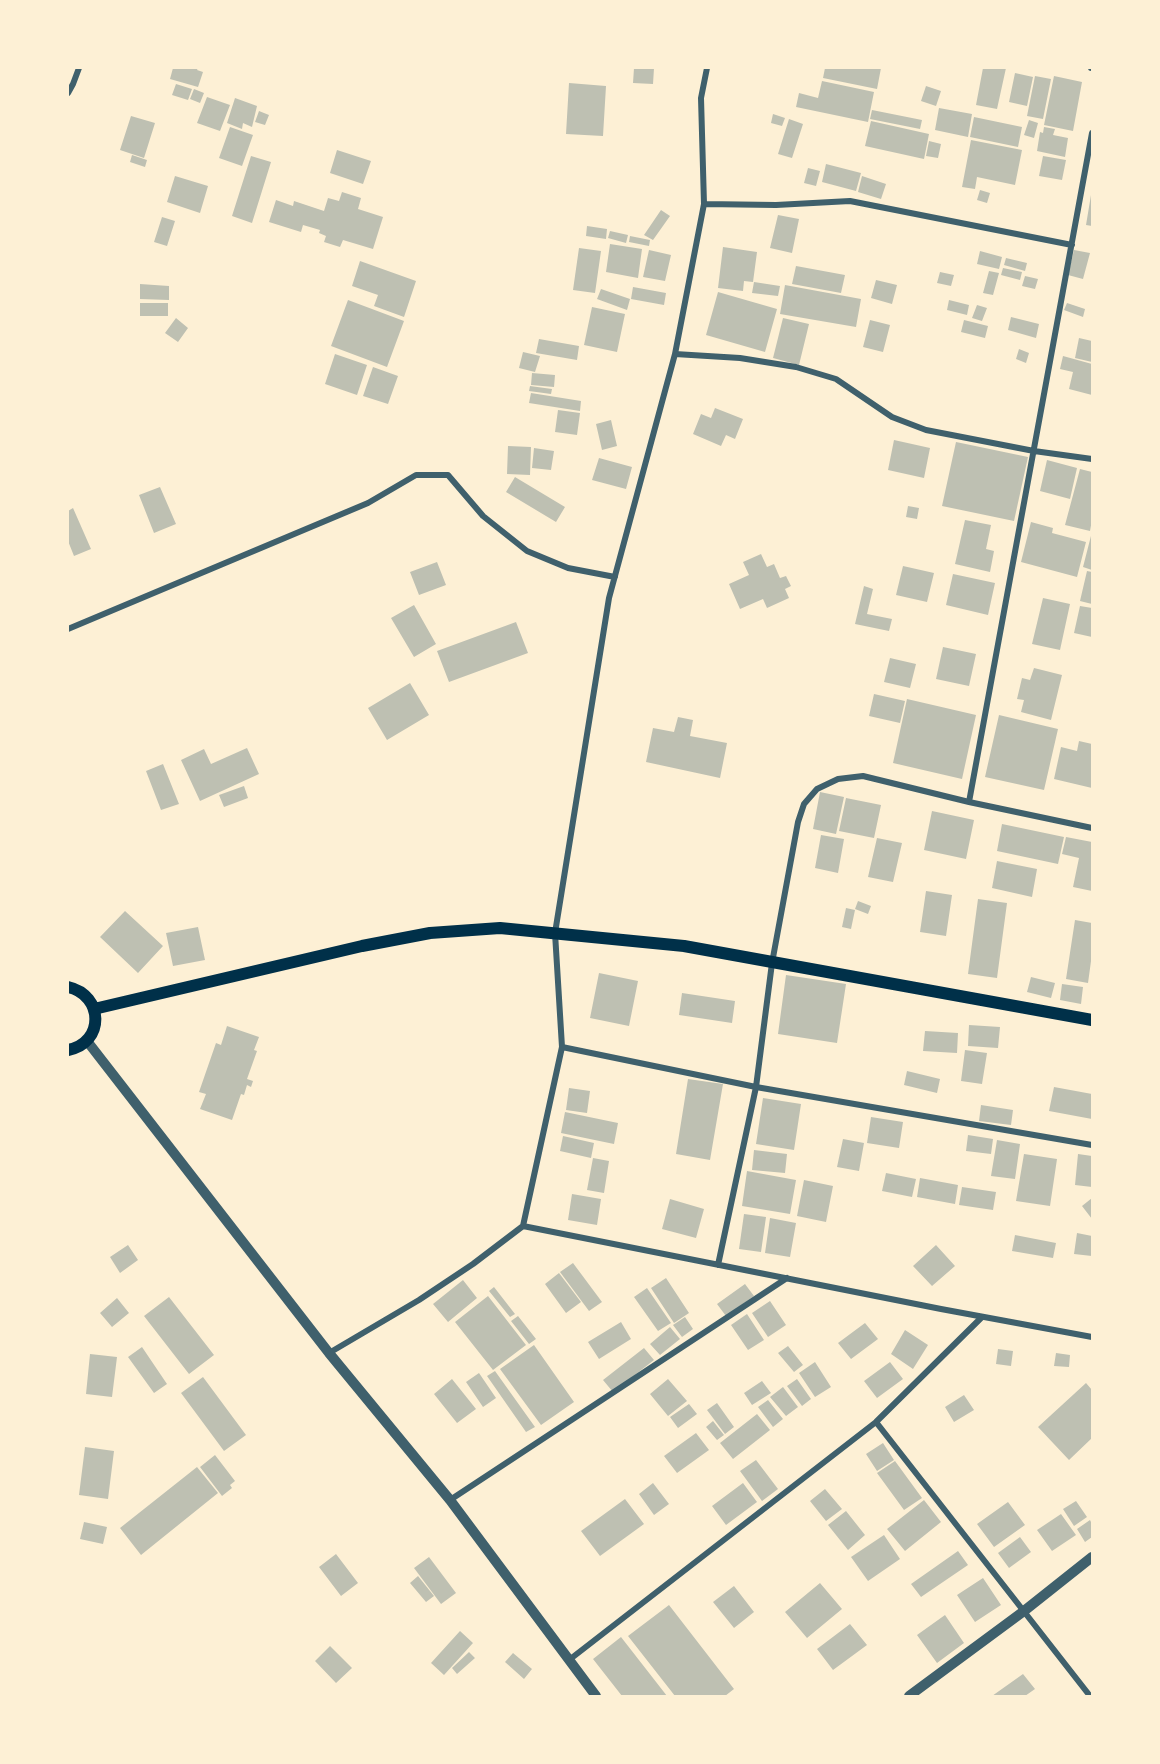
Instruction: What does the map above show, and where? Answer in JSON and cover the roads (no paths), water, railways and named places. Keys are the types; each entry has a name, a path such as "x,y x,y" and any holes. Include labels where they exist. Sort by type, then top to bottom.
{"main road":[{"path":"94,1009 362,946 430,933 500,928 684,946 1092,1018"},
{"path":"68,987 80,991 89,999 96,1018 87,1041 79,1047 68,1050"}],"street":[{"path":"68,93 79,68"},
{"path":"329,1353 419,1300 473,1264 523,1226 562,1047 555,933 609,598 675,354 704,204 701,98 707,68"},
{"path":"969,802 1092,133"},
{"path":"704,204 776,205 850,201 1072,245"},
{"path":"675,354 740,358 796,367 836,379 892,417 926,430 1034,451 1092,459"},
{"path":"68,629 368,503 416,475 448,475 483,516 527,551 568,568 615,577"},
{"path":"718,1265 756,1087 772,963 798,822 804,804 817,789 838,779 863,776 969,802 1092,828"},
{"path":"87,1041 329,1353 450,1500 596,1696"},
{"path":"562,1047 756,1087 1092,1145"},
{"path":"523,1226 1092,1337"},
{"path":"450,1500 788,1278"},
{"path":"569,1660 876,1422 982,1317"},
{"path":"876,1422 1090,1695"},
{"path":"909,1696 1024,1611 1092,1557"}]}
